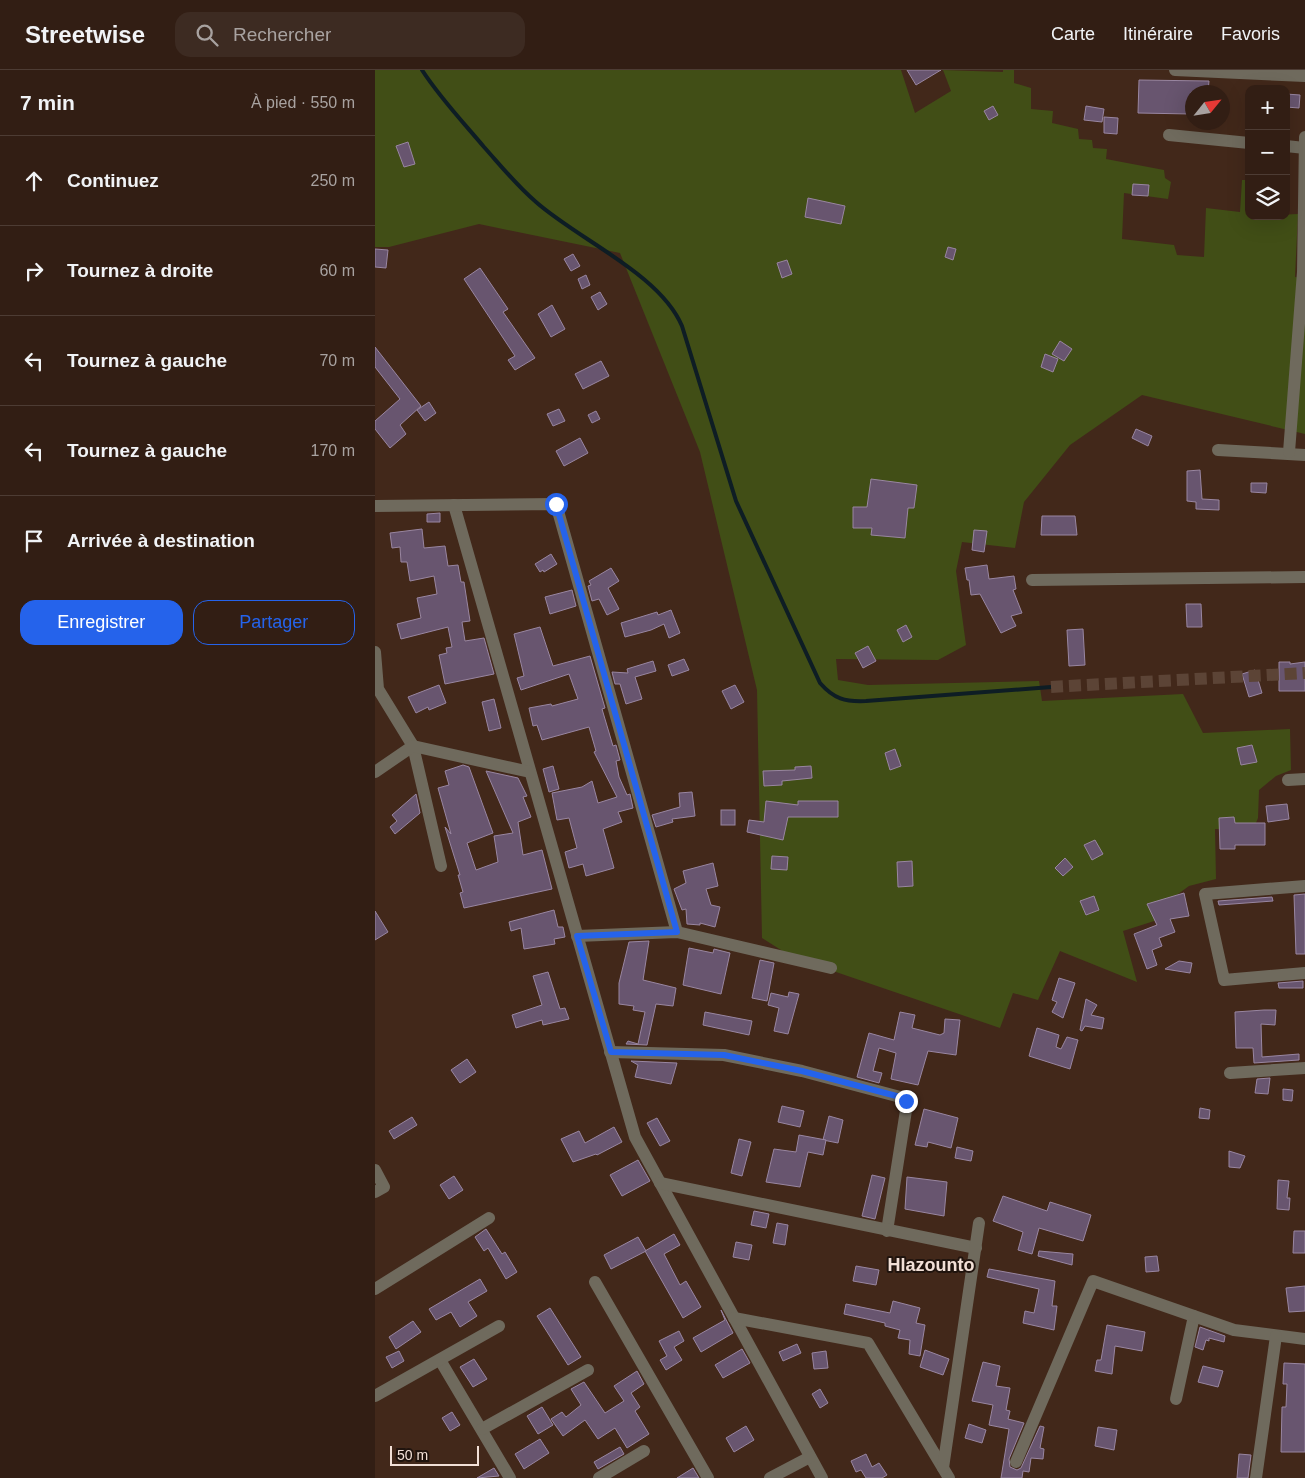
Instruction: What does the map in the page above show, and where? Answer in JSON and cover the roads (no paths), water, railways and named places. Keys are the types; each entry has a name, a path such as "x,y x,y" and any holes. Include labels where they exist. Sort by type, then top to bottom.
{"street":[{"path":"1175,70 1305,76"},
{"path":"1169,135 1245,143"},
{"path":"1289,452 1303,272 1305,137"},
{"path":"1290,146 1305,148"},
{"path":"1219,450 1289,452 1305,455"},
{"path":"375,506 556,504 677,932"},
{"path":"454,505 635,1137 822,1478"},
{"path":"1032,580 1305,577"},
{"path":"375,652 379,689 413,746 441,866"},
{"path":"375,772 413,746 530,772"},
{"path":"1287,780 1305,779"},
{"path":"1305,886 1205,894 1223,980 1305,973"},
{"path":"577,936 677,932 831,968"},
{"path":"611,1052 724,1055 802,1071 904,1098 907,1104 887,1231"},
{"path":"1230,1073 1305,1068"},
{"path":"375,1170 384,1186 375,1192"},
{"path":"660,1183 976,1248"},
{"path":"375,1289 489,1218"},
{"path":"946,1473 979,1223"},
{"path":"1016,1462 1093,1281 1234,1330 1305,1339"},
{"path":"595,1282 709,1478"},
{"path":"1175,1399 1194,1316"},
{"path":"734,1318 868,1343 946,1473"},
{"path":"375,1396 499,1326"},
{"path":"1256,1478 1276,1336"},
{"path":"441,1360 510,1478"},
{"path":"482,1429 588,1370"},
{"path":"599,1478 644,1451"},
{"path":"770,1478 810,1457"}],"waterway":[{"path":"422,70 452,110 509,176 529,196 554,216 637,274 656,290 671,307 682,326 736,501 820,683 830,693 846,700 866,701 1051,687"}],"tunnel":[{"path":"1051,687 1305,673"}],"district":[{"name":"Hlazounto","path":"931,1265"}]}
